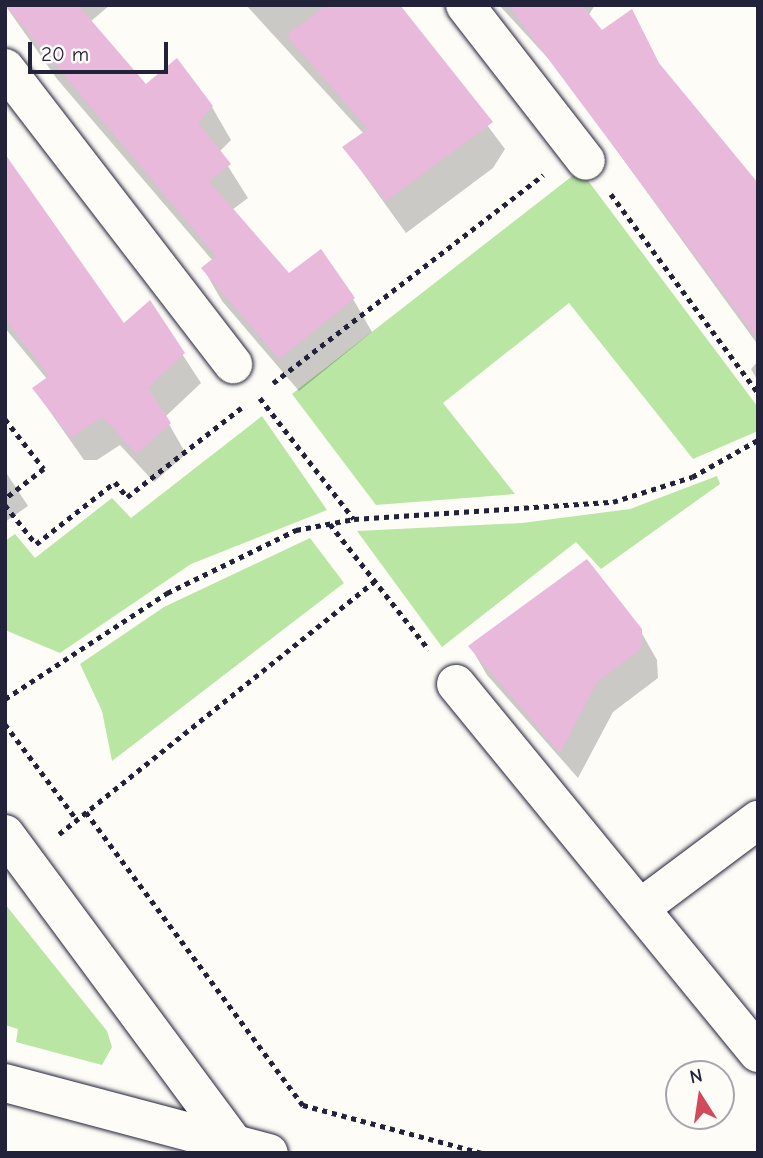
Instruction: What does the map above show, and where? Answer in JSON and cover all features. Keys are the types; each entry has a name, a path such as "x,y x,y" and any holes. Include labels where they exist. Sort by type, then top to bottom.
{"street":[{"path":"465,5 582,155"},
{"path":"5,68 233,364"},
{"path":"456,684 643,906 758,1053"},
{"path":"643,906 758,820"},
{"path":"15,847 251,1148"},
{"path":"5,1083 251,1148"}],"path":[{"path":"5,505 36,544 116,482 127,497 582,155 758,393"},
{"path":"233,364 354,519"},
{"path":"5,419 44,469 5,499"},
{"path":"5,699 189,581 296,530 354,519 612,502 692,477 758,440"},
{"path":"330,524 456,684"},
{"path":"15,847 77,820 374,582"},
{"path":"5,724 77,820"},
{"path":"86,812 303,1105 482,1153"}],"green space":[{"path":"580,170 758,407 758,431 693,459 569,303 443,403 515,494 376,505 292,394"},
{"path":"262,416 327,510 191,564 60,653 5,630 5,541 15,534 35,558 112,498 131,518"},
{"path":"717,476 720,484 601,569 576,542 442,647 357,531 522,523 630,509"},
{"path":"310,538 344,583 112,761 102,711 80,664 164,607"},
{"path":"5,904 107,1031 112,1047 102,1065 16,1042 18,1029 5,1025"}],"building":[{"path":"5,5 78,5 146,84 177,58 213,106 198,122 231,164 209,181 289,273 321,249 355,298 279,359 201,268 216,256"},
{"path":"327,5 400,5 493,122 386,201 342,147 368,129 286,35"},
{"path":"508,5 582,5 602,30 632,9 659,63 758,183 758,340"},
{"path":"5,154 124,323 150,300 185,353 148,388 171,423 137,454 102,417 71,438 32,388 49,376 5,319"},
{"path":"587,559 642,629 642,648 597,682 560,753 468,646"}]}
